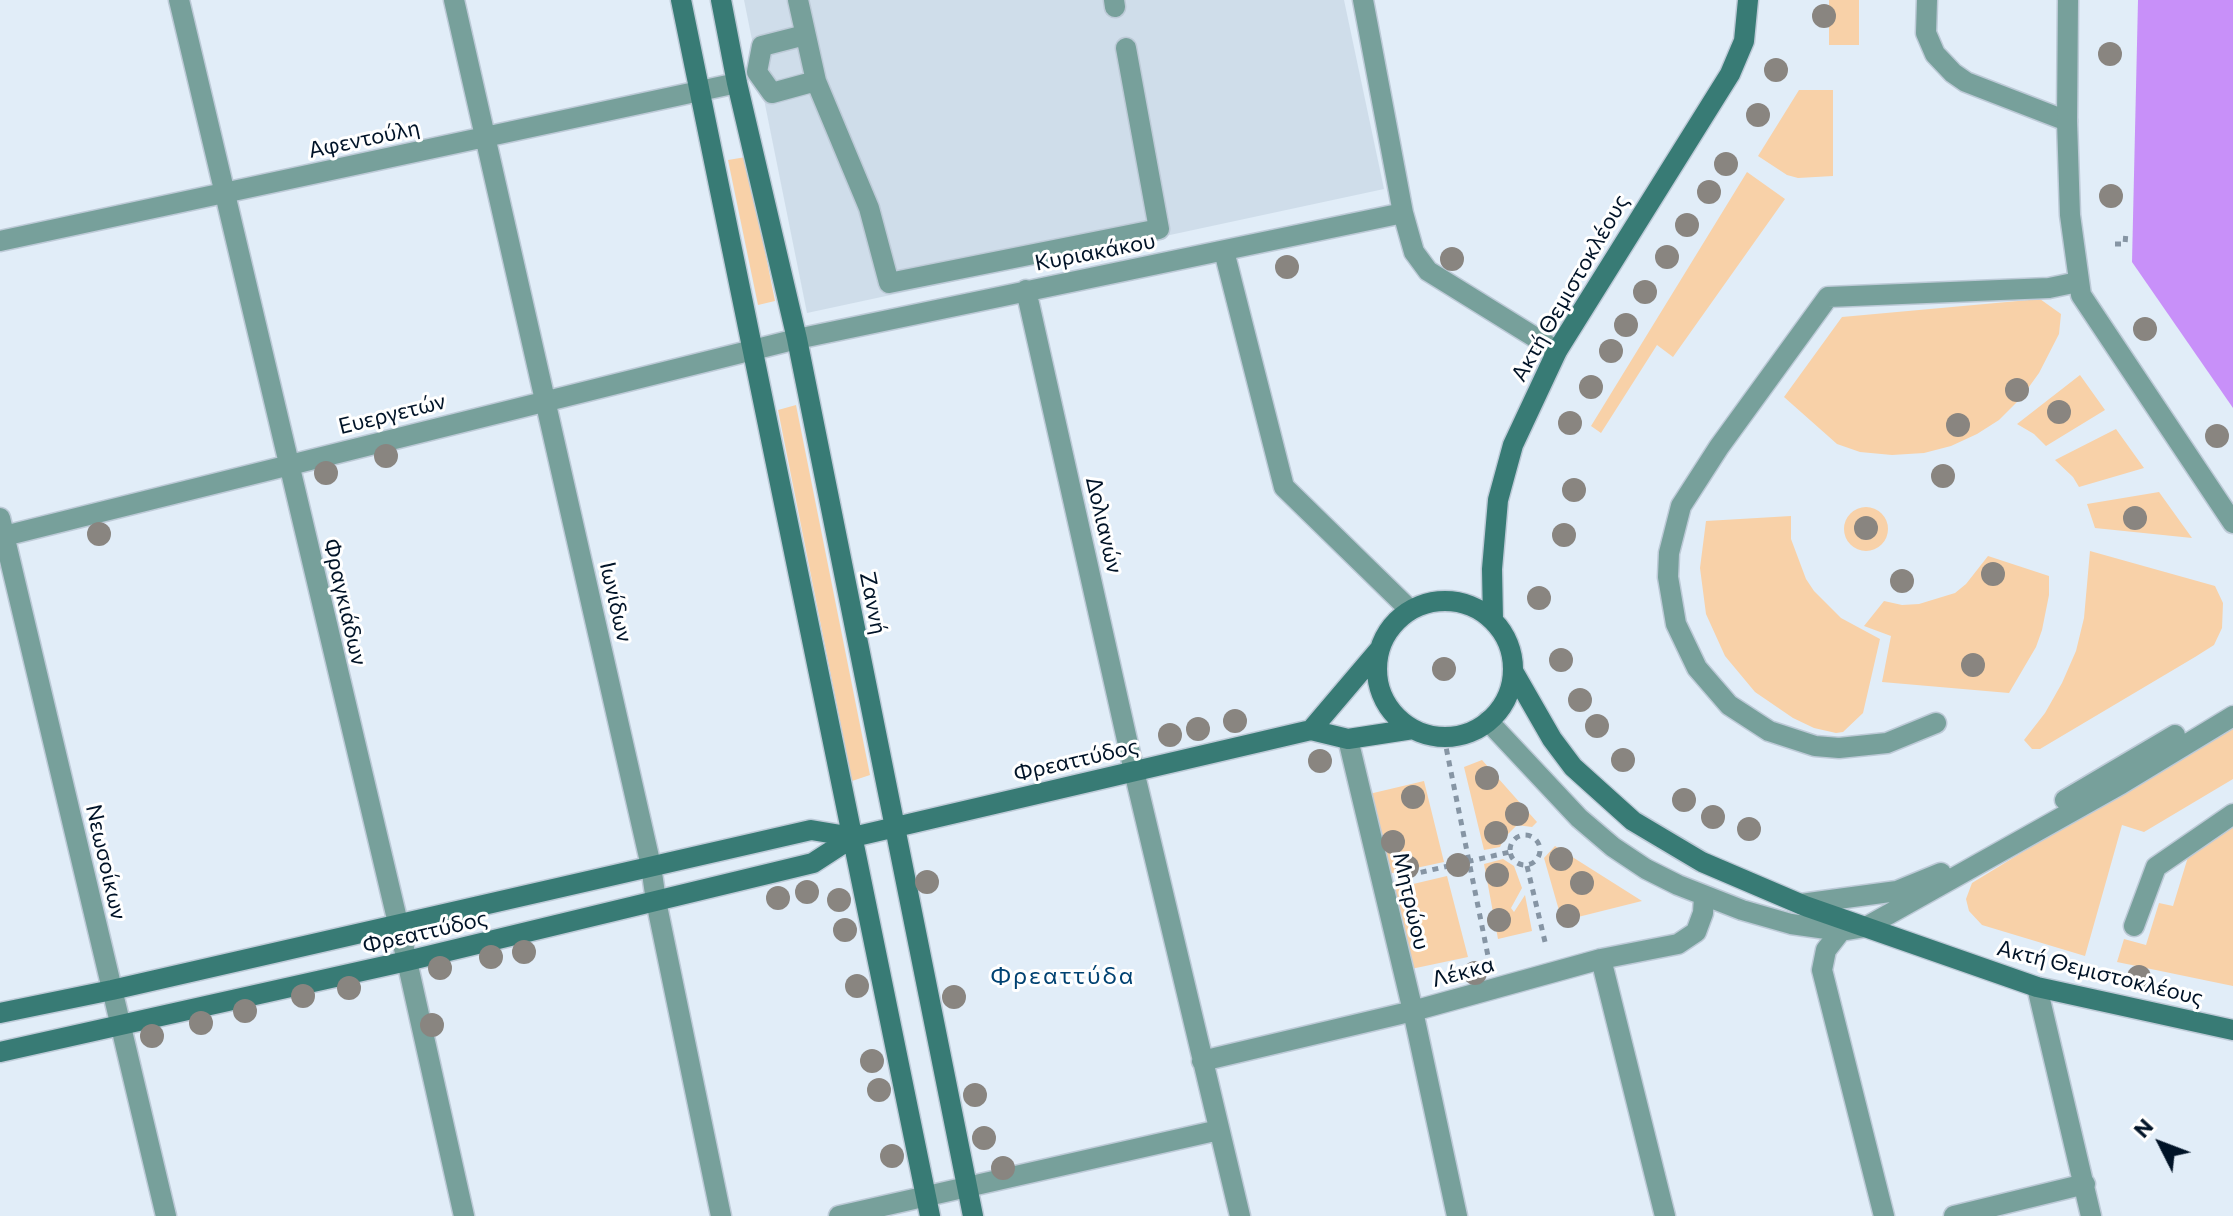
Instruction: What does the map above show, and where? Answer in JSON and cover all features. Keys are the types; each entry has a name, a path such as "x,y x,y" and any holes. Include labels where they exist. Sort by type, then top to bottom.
{"street":[{"name":"Φραγκιάδων","path":"179,0 407,961 464,1216"},
{"name":"Ιωνίδων","path":"454,0 651,866 721,1216"},
{"path":"681,0 928,1206"},
{"name":"Ζαννή","path":"721,0 737,83 797,339 973,1216"},
{"path":"798,0 816,81 869,208 889,283 1159,229 1126,48"},
{"path":"1363,0 1403,213 1414,252 1428,271 1557,351"},
{"name":"Ακτή Θεμιστοκλέους","path":"1493,620 1498,500 1526,412 1557,351 1730,74 1744,41 1748,0"},
{"path":"1927,0 1926,33 1935,54 1953,73 1966,82 2067,121"},
{"path":"2068,0 2070,215 2078,282 2086,304 2233,523"},
{"path":"805,35 762,46 757,72 772,93 816,81"},
{"name":"Αφεντούλη","path":"0,241 737,83 757,72"},
{"name":"Κυριακάκου","path":"797,339 1403,213"},
{"path":"1224,251 1284,487 1410,610"},
{"path":"1936,723 1887,743 1827,747 1792,740 1769,731 1729,705 1697,668 1685,647 1673,613 1668,577 1669,553 1681,506 1719,447 1828,297 2049,288 2078,282"},
{"name":"Δολιανών","path":"1026,290 1134,771 1240,1216"},
{"name":"Ευεργετών","path":"2,530 289,465 797,339"},
{"name":"Νεωσοίκων","path":"2,530 166,1216"},
{"path":"1311,730 1379,650 1394,623 1410,610 1430,602 1452,601 1473,606 1493,620 1505,637 1513,671 1507,695 1499,710 1475,730 1444,737 1413,729 1397,717 1385,701 1378,682 1379,650"},
{"name":"Ακτή Θεμιστοκλέους","path":"1513,671 1552,739 1566,757 1633,821 1678,850 1801,904 1848,929 2037,987 2233,1030"},
{"path":"1801,904 1897,891 1942,873 2233,699"},
{"path":"1884,1216 1822,970 1826,950 1848,929 2121,784 2233,716"},
{"path":"1488,721 1549,789 1613,847 1646,869 1704,896 1782,922 1848,929"},
{"name":"Φρεαττύδος","path":"0,1052 407,961 813,863 853,837 1311,730 1348,739 1413,729"},
{"name":"Μητρώου","path":"1348,739 1413,1011 1457,1216"},
{"path":"2134,926 2156,867 2233,814"},
{"name":"Φρεαττύδος","path":"0,1013 811,830 853,837"},
{"name":"Λέκκα","path":"1202,1061 1413,1011 1601,959 1678,944 1696,932 1703,913 1704,896"},
{"path":"1601,959 1665,1216"},
{"path":"2037,987 2091,1216"},
{"path":"839,1216 928,1206 966,1187 1219,1130"},
{"path":"1954,1216 2085,1184"}],"path":[{"path":"2115,244 2125,244 2126,232"},
{"path":"1444,737 1494,989"},
{"path":"1523,835 1531,836 1541,848 1535,862 1527,866 1519,865 1510,852 1511,844 1523,835"},
{"path":"1382,881 1510,852"},
{"path":"1527,866 1552,972"}],"shaded area":[{"path":"744,0 1344,0 1384,189 807,313"},
{"path":"1829,0 1859,0 1859,45 1829,45"},
{"path":"2138,0 2233,0 2233,408 2132,262"},
{"path":"1799,90 1833,90 1833,176 1798,178 1787,175 1758,156"},
{"path":"746,157 775,301 758,305 728,160"},
{"path":"1747,172 1785,199 1673,357 1657,345 1601,433 1591,426"},
{"path":"2040,299 2061,314 2059,334 2039,373 2021,398 1999,420 1951,446 1924,453 1892,455 1860,452 1837,444 1784,397 1842,317"},
{"path":"2080,375 2105,410 2046,446 2017,424"},
{"path":"796,405 870,775 852,781 778,410"},
{"path":"2116,429 2144,468 2079,487 2055,460"},
{"path":"2159,492 2192,538 2095,528 2087,504"},
{"path":"1866,507 1882,513 1888,529 1882,545 1866,551 1850,545 1844,529 1850,513"},
{"path":"1791,516 1791,539 1806,579 1814,591 1841,618 1880,639 1863,713 1843,732 1814,728 1793,718 1755,692 1725,656 1706,614 1700,568 1706,521"},
{"path":"2090,551 2215,586 2223,603 2222,628 2214,645 2040,749 2032,749 2024,740 2045,713 2076,651 2084,618"},
{"path":"1988,556 2049,576 2049,595 2042,630 2036,647 2009,693 1882,682 1891,636 1864,626 1884,601 1902,605 1919,604 1955,593"},
{"path":"2233,723 2233,779 2144,832 2122,825 2085,956 1982,925 1969,911 1966,899 1972,883"},
{"path":"1482,760 1537,822 1532,827 1517,825 1500,847 1484,850 1464,767"},
{"path":"1424,781 1444,862 1388,874 1369,794"},
{"path":"2233,822 2233,986 2117,962 2124,939 2146,945 2159,903 2173,906 2188,857"},
{"path":"1555,846 1642,901 1562,921 1544,858"},
{"path":"1503,859 1514,866 1522,888 1511,908 1514,912 1525,895 1532,931 1498,939 1484,864"},
{"path":"1447,876 1468,957 1411,969 1392,889"}],"district":[{"name":"Φρεαττύδα","path":"1063,976"}]}
